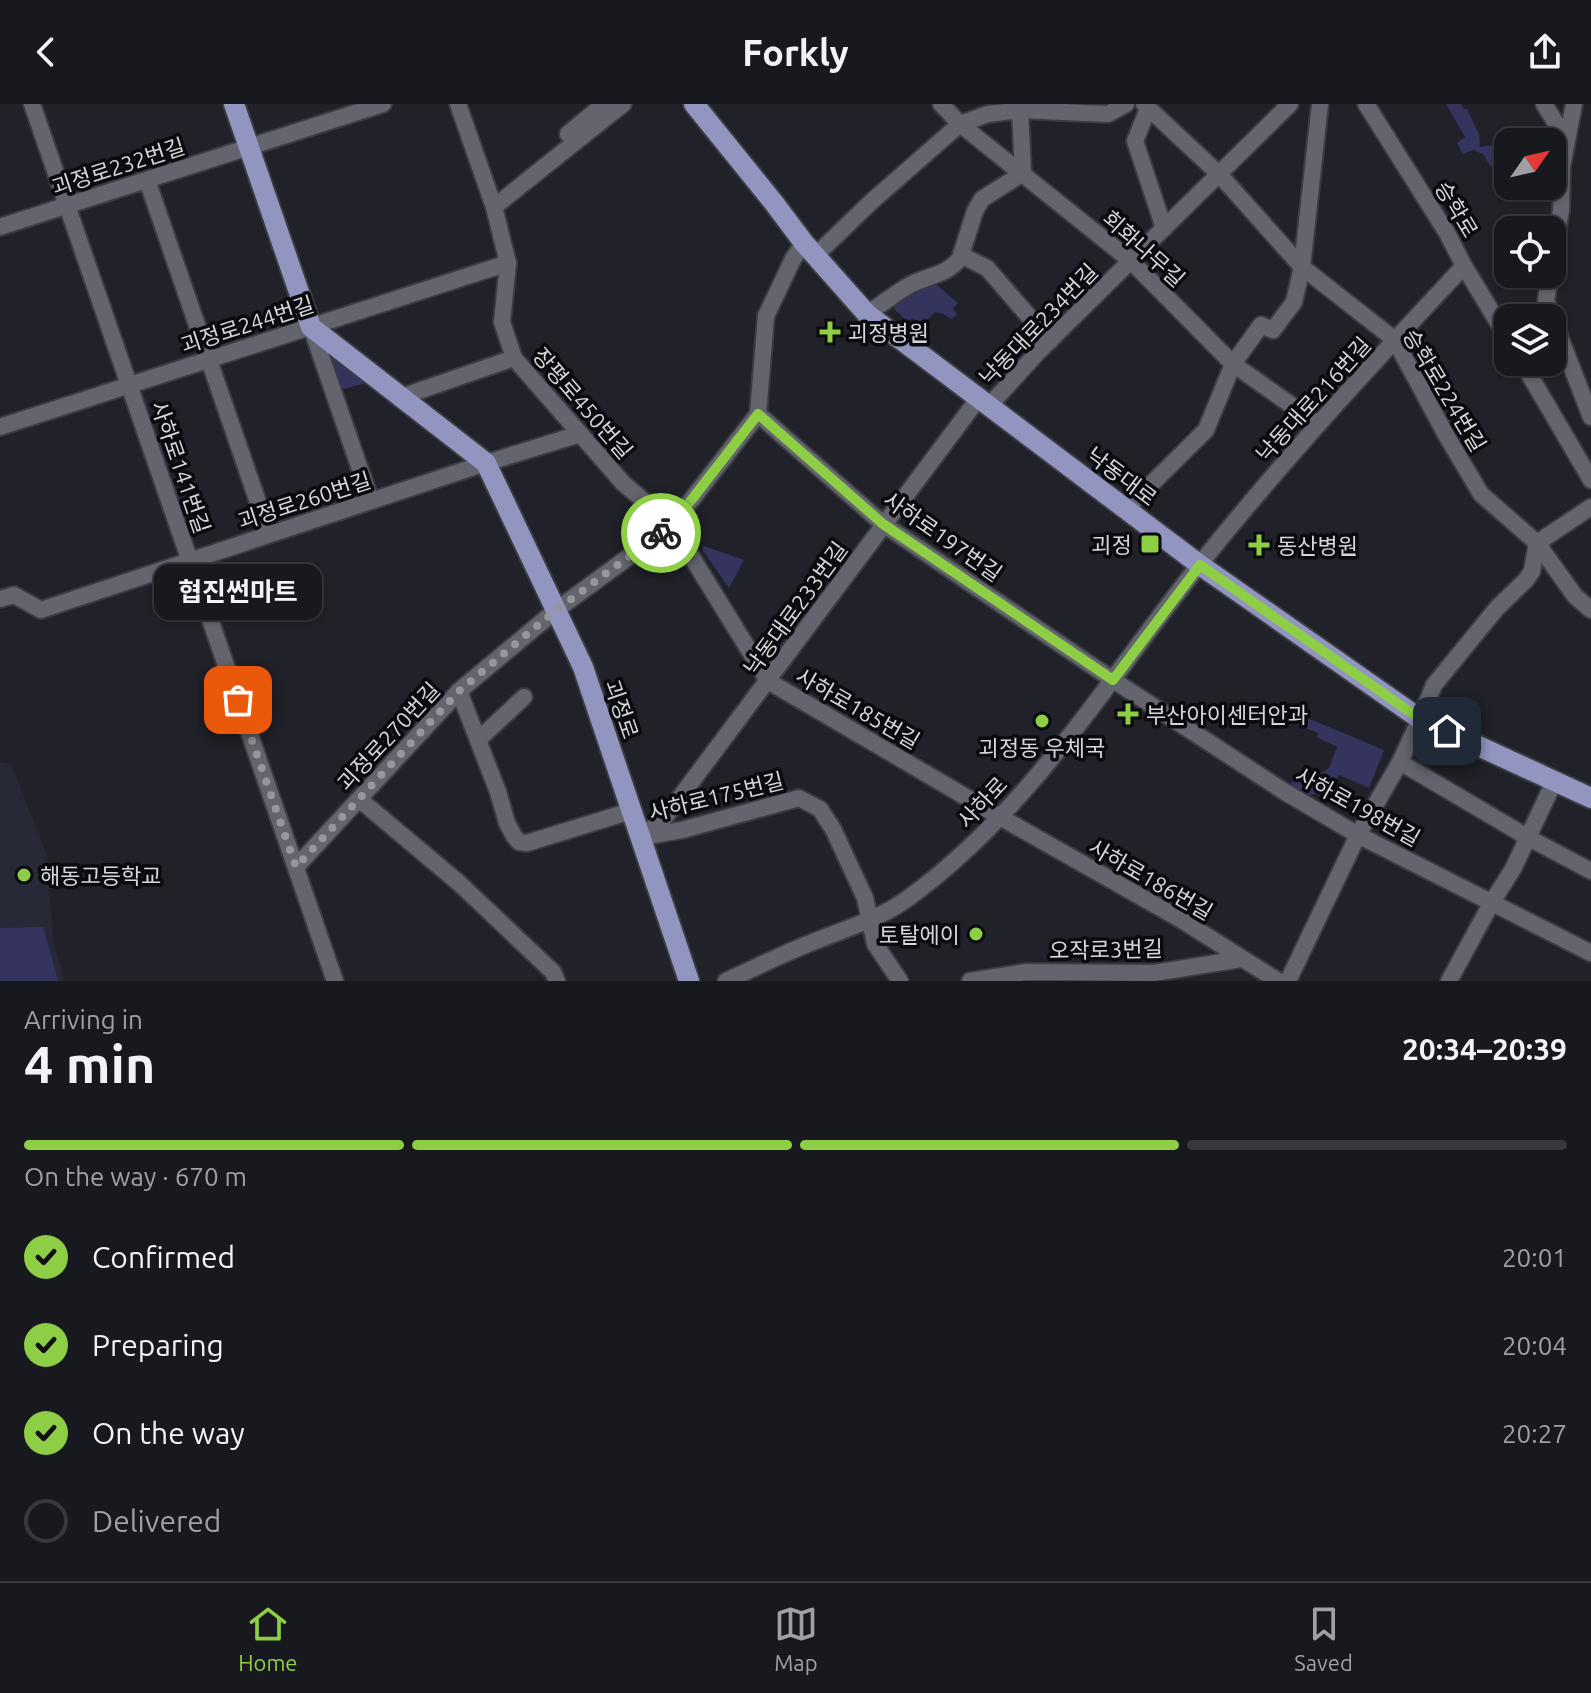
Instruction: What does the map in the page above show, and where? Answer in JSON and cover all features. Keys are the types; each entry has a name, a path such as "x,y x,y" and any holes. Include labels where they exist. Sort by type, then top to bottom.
{"main road":[{"path":"234,104 311,327"},
{"name":"낙동대로","path":"694,104 810,250 867,314 1200,565 1420,719 1591,798"},
{"name":"괴정로","path":"311,327 486,463 583,667 689,981"}],"street":[{"name":"사하로141번길","path":"32,104 335,981"},
{"name":"괴정로232번길","path":"0,227 383,104"},
{"name":"장평로450번길","path":"458,104 493,203 508,263 502,322 514,358 623,483 672,525"},
{"path":"493,203 604,104"},
{"path":"493,203 623,104"},
{"name":"회화나무길","path":"941,104 960,124 1131,261 1233,364 1318,424"},
{"path":"758,414 766,316 793,259 810,250 871,202 960,124 988,114 1020,110 1108,114 1126,104"},
{"name":"낙동대로234번길","path":"983,403 1290,104"},
{"path":"1126,509 1206,430 1233,364 1261,325 1273,330 1294,302 1302,267 1320,104"},
{"name":"승학로","path":"1366,104 1447,233 1494,316"},
{"path":"1544,104 1557,125 1569,128"},
{"path":"1560,216 1562,167 1574,104"},
{"path":"1146,107 1135,141 1164,228"},
{"name":"승학로224번길","path":"1146,107 1219,174 1302,267 1395,340 1481,494 1537,543 1575,596 1591,610"},
{"path":"867,314 910,285 956,264 982,199 1023,173 1020,110"},
{"path":"147,180 269,534"},
{"path":"961,255 987,268 1050,341"},
{"name":"괴정로244번길","path":"0,427 508,263"},
{"name":"낙동대로216번길","path":"1200,565 1318,424 1464,266"},
{"path":"1548,288 1546,301 1591,417"},
{"path":"311,327 371,501"},
{"path":"401,397 514,358"},
{"path":"1530,376 1591,480"},
{"name":"낙동대로233번길","path":"642,837 666,816 883,524 983,403"},
{"name":"사하로197번길","path":"758,414 883,524 1113,680"},
{"name":"괴정로270번길","path":"296,867 459,691 555,611 672,525 758,414"},
{"path":"486,463 580,434"},
{"name":"괴정로260번길","path":"0,599 14,595 41,610 486,463"},
{"path":"1288,981 1358,835 1400,762 1434,685 1497,608 1526,580 1532,571 1537,543 1591,507"},
{"name":"사하로185번길","path":"672,525 768,681 1000,817"},
{"name":"사하로","path":"731,980 903,902 955,861 1000,817 1087,714 1200,565"},
{"name":"사하로198번길","path":"1113,680 1285,792 1358,835 1591,953"},
{"path":"459,691 507,823 519,842 527,843 631,811"},
{"path":"478,740 524,697"},
{"path":"1400,762 1591,871"},
{"path":"1449,981 1513,869 1555,780"},
{"name":"사하로175번길","path":"642,837 695,827 799,798 820,809 833,829 865,898 875,944 900,981"},
{"path":"359,799 459,883 553,972 557,981"},
{"name":"사하로186번길","path":"1000,817 1180,919 1278,981"},
{"name":"오작로3번길","path":"970,981 1026,972 1154,973 1241,959"}],"shaded area":[{"path":"1446,104 1461,104 1467,109 1479,134 1479,147 1493,145 1494,172 1476,149 1463,154 1457,143 1465,137"},
{"path":"941,279 937,285 958,303 953,308 957,315 951,319 935,312 921,326 913,318 907,321 894,309 896,302 906,293"},
{"path":"321,332 381,379 340,390"},
{"path":"704,546 744,560 729,588 702,549"},
{"path":"1300,715 1384,750 1369,788 1339,775 1329,798 1316,794 1304,796 1287,790 1293,780 1303,777 1308,770 1318,775 1329,768 1337,747 1317,737 1318,733 1298,725"},
{"name":"해동고등학교","path":"0,762 11,764 46,853 54,945 65,981 0,981"},
{"path":"43,927 58,981 0,981 0,928"}],"way so far":[{"path":"238,700 296,867 459,691 555,611 661,533"}],"place":[{"name":"괴정병원","path":"830,332"},
{"name":"괴정","path":"1150,544"},
{"name":"동산병원","path":"1259,545"},
{"name":"협진썬마트","path":"238,700"},
{"name":"부산아이센터안과","path":"1128,714"},
{"name":"괴정동 우체국","path":"1042,721"},
{"name":"해동고등학교","path":"24,875"},
{"name":"토탈에이","path":"976,934"}],"route":[{"path":"661,533 672,525 758,414 883,524 1113,680 1200,565 1420,719 1447,731"}]}
